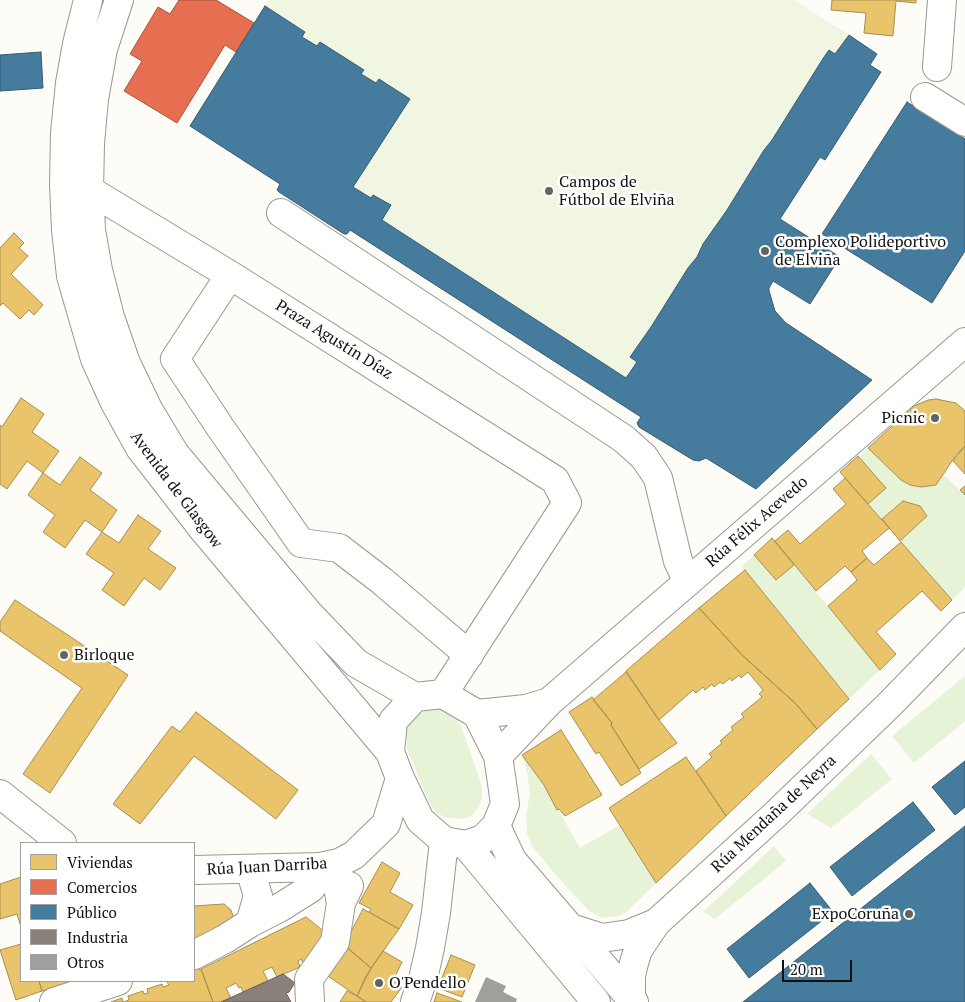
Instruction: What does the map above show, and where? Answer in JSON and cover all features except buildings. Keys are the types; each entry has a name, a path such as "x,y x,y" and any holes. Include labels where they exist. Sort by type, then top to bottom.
{"street":[{"name":"Avenida de Glasgow","path":"88,0 76,44 70,83 65,133 64,184 71,276 95,359 115,403 140,448 202,528 390,752"},
{"name":"Avenida de Glasgow","path":"119,0 103,49 94,99 90,144 89,190 98,270 110,317 126,363 148,409 176,454 309,614 356,663 415,697"},
{"path":"937,68 942,0"},
{"path":"925,96 965,122"},
{"name":"Praza Agustín Díaz","path":"89,190 230,275 555,480 566,502 469,655"},
{"path":"281,213 624,439 644,457 658,478 678,561 688,582"},
{"path":"230,275 175,359 301,543 339,548 382,581 469,655 443,694"},
{"name":"Rúa Félix Acevedo","path":"498,756 549,702 963,349"},
{"name":"Rúa Mendaña de Neyra","path":"632,1000 631,976 638,950 656,923 776,814 890,704 965,627"},
{"name":"Rúa Mendaña de Neyra","path":"890,704 965,652"},
{"path":"455,843 483,839 496,826 505,804 498,756 477,714 443,694 415,697 394,721 390,752 420,820 455,843 596,1002"},
{"name":"Rúa Félix Acevedo","path":"477,714 526,709 549,702"},
{"path":"310,1002 310,979 335,942 341,903 359,866 383,829 400,778"},
{"path":"0,794 61,842"},
{"path":"383,829 404,820 420,820"},
{"path":"496,826 512,860 632,1000"},
{"name":"Rúa Juan Darriba","path":"195,870 320,867 339,863 354,856 383,829"},
{"path":"415,1002 423,979 455,843"},
{"path":"195,954 282,907 311,888 317,879 320,867 338,883 341,903"},
{"path":"250,869 258,896 250,923"},
{"name":"Rúa Mendaña de Neyra","path":"571,928 602,938 629,934 656,923"},
{"path":"54,1002 115,982"}],"green space":[{"name":"Campos de Fútbol de Elviña","path":"269,0 794,0 849,35 835,54 829,51 824,57 727,210 703,244 697,257 630,357 637,362 626,378 382,220 390,205 373,195 371,198 353,187 379,79 376,83 361,74 364,70 320,42 317,46 302,37 305,32 265,6"},
{"path":"868,448 901,480 910,485 921,487 936,485 944,475 965,495 965,587 952,600 868,504 886,488 859,457"},
{"path":"754,555 776,580 794,565 880,670 849,699 742,566"},
{"path":"965,676 965,721 914,763 892,736"},
{"path":"436,708 446,710 454,716 461,726 482,786 482,799 478,808 471,816 462,819 444,817 436,812 430,804 407,749 407,729 412,719 426,710"},
{"path":"871,754 892,779 831,828 807,814"},
{"path":"522,755 544,785 580,848 620,825 656,883 626,912 619,916 602,918 589,911 533,847 527,834 526,816 530,793 527,771"},
{"path":"774,846 786,861 715,919 703,912"}],"place":[{"name":"Campos de Fútbol de Elviña","path":"549,191"},
{"name":"Complexo Polideportivo de Elviña","path":"765,251"},
{"name":"Picnic","path":"935,418"},
{"name":"Birloque","path":"64,655"},
{"name":"ExpoCoruña","path":"909,914"},
{"name":"O'Pendello","path":"379,983"}]}
